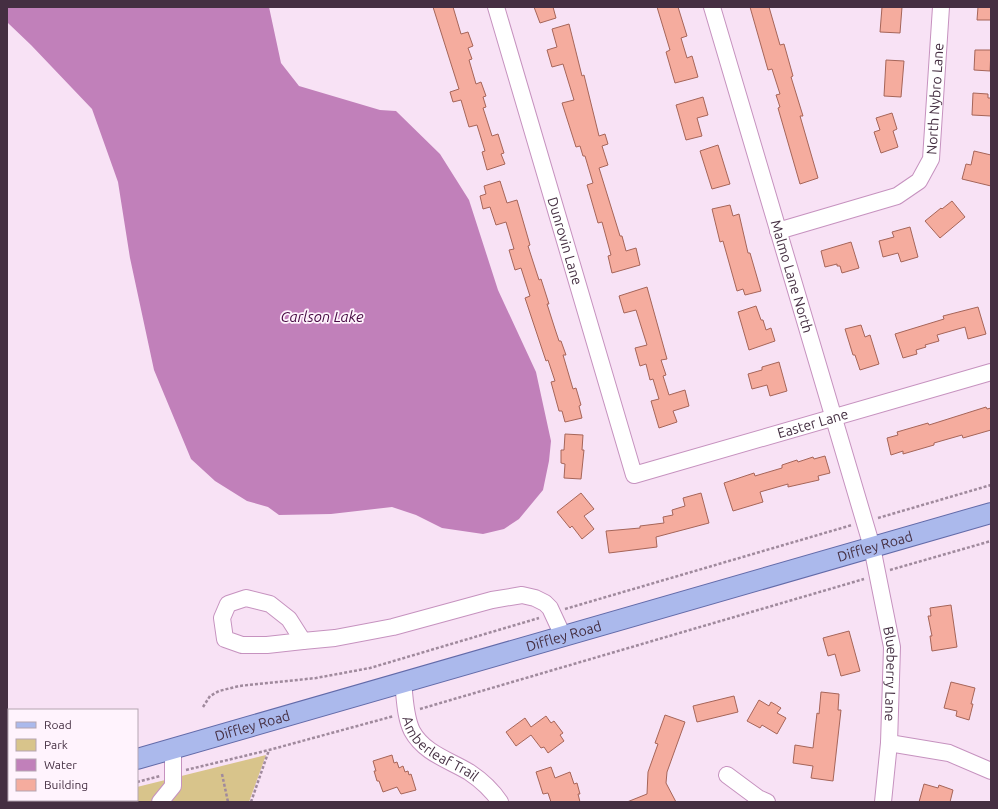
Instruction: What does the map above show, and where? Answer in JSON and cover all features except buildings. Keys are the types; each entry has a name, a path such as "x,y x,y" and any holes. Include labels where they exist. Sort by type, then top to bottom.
{"main road":[{"name":"Diffley Road","path":"138,759 991,513"}],"street":[{"name":"Dunrovin Lane","path":"496,7 634,475"},
{"name":"Malmo Lane North","path":"712,7 872,547"},
{"name":"North Nybro Lane","path":"778,231 898,196 919,181 931,159 941,7"},
{"name":"Easter Lane","path":"634,475 991,372"},
{"name":"Blueberry Lane","path":"872,547 892,647 889,743 883,802"},
{"path":"303,641 289,619 270,604 246,598 228,604 222,618 225,639 242,645 267,645 335,638 393,627 492,600 522,595 536,598 550,608 563,636"},
{"name":"Amberleaf Trail","path":"403,683 407,712 412,731 425,747 479,779 488,787 500,802"},
{"path":"889,743 949,753 991,771"},
{"path":"160,802 172,786 173,749"},
{"path":"727,775 758,798 767,802"}],"path":[{"path":"203,707 210,696 219,691 239,686 316,678 370,668 991,485"},
{"path":"138,782 269,750 407,712 863,580 877,573 991,541"},
{"path":"251,802 269,750"},
{"path":"222,774 228,802"}],"green space":[{"path":"266,755 249,802 74,802 138,801 138,787"}],"water":[{"name":"Carlson Lake","path":"7,7 269,7 281,63 299,86 380,110 396,111 440,154 469,200 498,290 536,372 551,441 549,461 543,490 519,519 504,529 483,534 442,528 416,515 392,507 331,514 279,515 268,507 247,501 215,481 191,459 154,370 130,258 118,182 92,109 7,22"}]}
